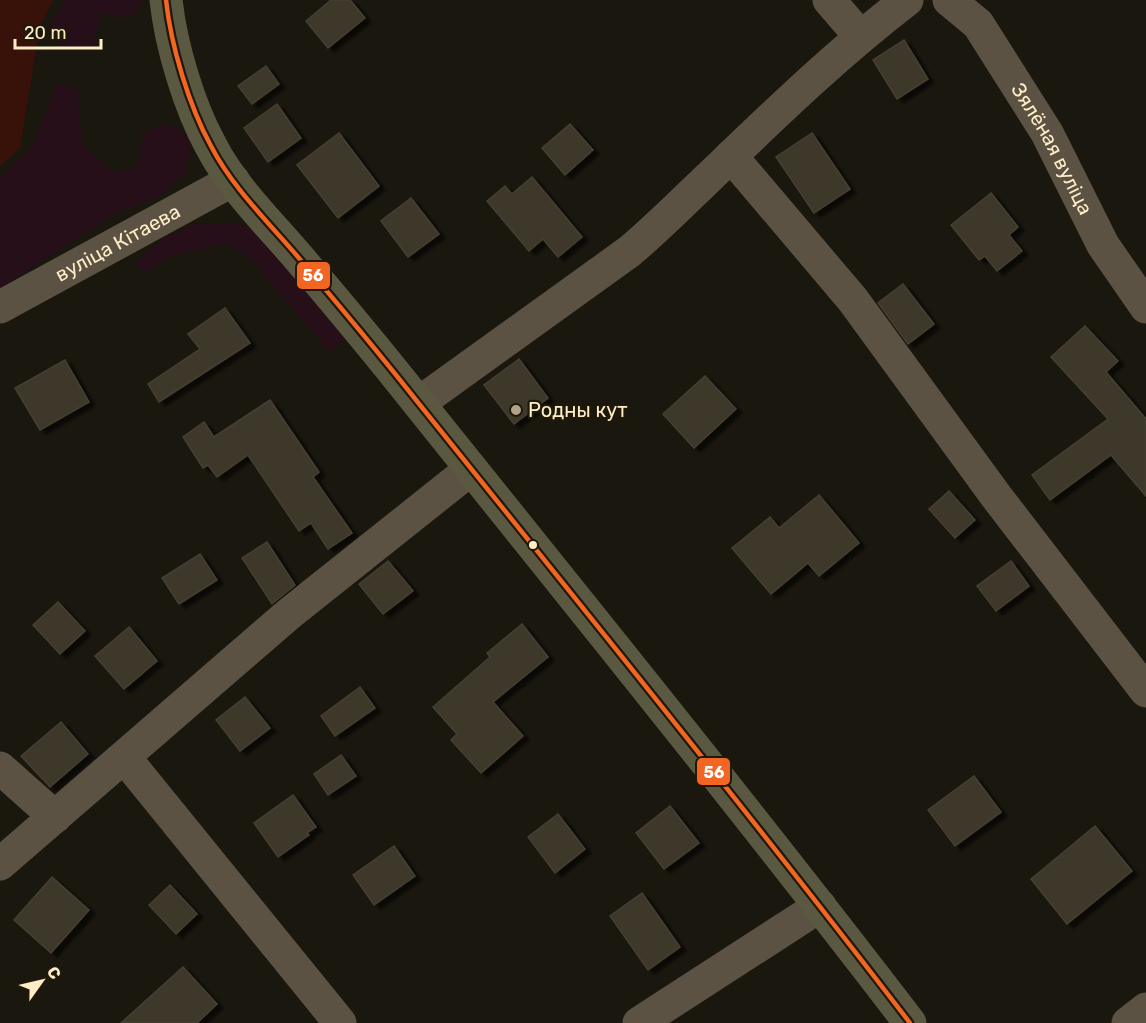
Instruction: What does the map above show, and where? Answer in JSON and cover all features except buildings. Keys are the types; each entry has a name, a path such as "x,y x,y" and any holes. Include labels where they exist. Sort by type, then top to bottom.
{"main road":[{"path":"165,0 177,54 193,107 212,148 233,180 348,315 419,403 820,906 910,1023"}],"street":[{"path":"829,0 860,36"},
{"path":"419,403 630,251 860,36 907,0"},
{"name":"Зялёная вуліца","path":"949,0 978,24 1047,133 1103,245 1146,307"},
{"path":"731,156 853,300 996,496 1146,691"},
{"name":"вуліца Кітаева","path":"0,307 233,180"},
{"path":"0,864 290,613 471,469"},
{"path":"125,758 340,1023"},
{"path":"0,768 55,817"},
{"path":"639,1023 820,906"},
{"path":"1128,1023 1146,1009"}],"shaded area":[{"path":"0,0 53,0 40,26 20,148 0,166"},
{"path":"65,0 141,0 141,7 129,18 101,13 92,49 64,48 48,31"},
{"path":"56,83 77,88 83,146 114,173 138,165 143,134 162,124 178,128 191,141 186,173 157,198 116,213 0,288 0,179 33,146"},
{"path":"234,223 263,232 346,339 330,352 248,256 225,243 168,257 144,272 136,262 161,239 195,224"}],"transit line":[{"name":"56","path":"166,0 172,37 188,94 203,130 229,176 402,382 727,788 910,1023"}],"place":[{"name":"Родны кут","path":"516,410"}]}
